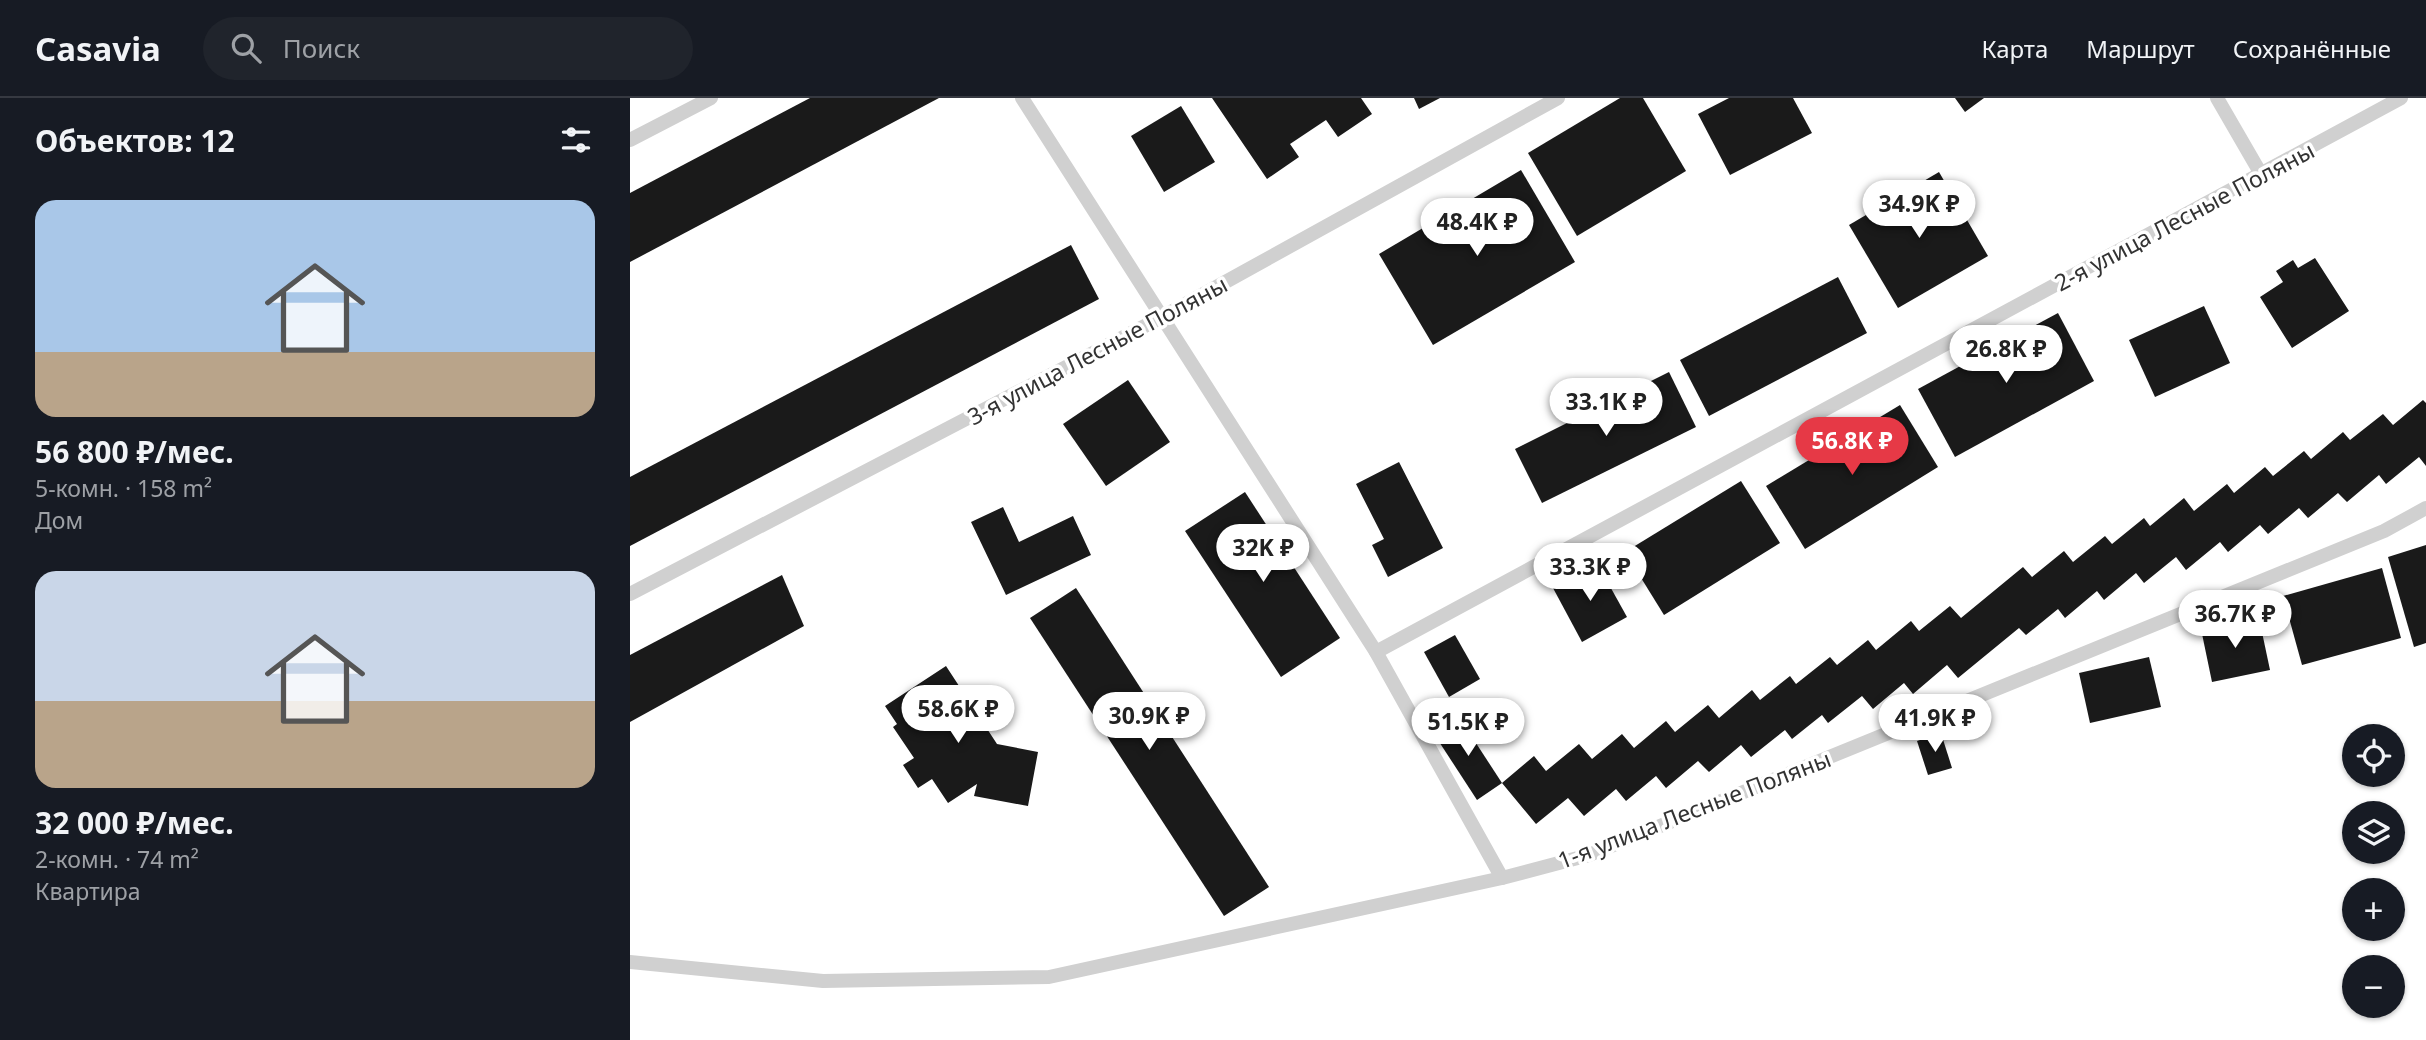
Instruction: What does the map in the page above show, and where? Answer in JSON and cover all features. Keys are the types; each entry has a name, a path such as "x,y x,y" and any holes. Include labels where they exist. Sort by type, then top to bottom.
{"lane":[{"path":"630,140 711,98"},
{"path":"1022,98 1376,652 1502,878"},
{"name":"3-я улица Лесные Поляны","path":"630,594 1162,317 1558,98"},
{"path":"2217,98 2261,174"},
{"name":"2-я улица Лесные Поляны","path":"1376,652 2401,98"},
{"name":"1-я улица Лесные Поляны","path":"630,962 823,981 1049,977 1502,878 1589,855 2384,531 2426,508"}],"building":[{"path":"810,98 939,98 630,262 630,193"},
{"path":"1212,98 1361,98 1372,114 1338,137 1326,120 1290,144 1299,157 1267,179"},
{"path":"1414,98 1440,98 1419,109"},
{"path":"1620,98 1643,98 1686,171 1577,236 1528,153"},
{"path":"1729,98 1793,98 1812,133 1730,175 1698,114"},
{"path":"1955,98 1984,98 1965,112"},
{"path":"1181,106 1215,162 1164,192 1131,136"},
{"path":"1521,170 1575,262 1433,345 1379,254"},
{"path":"1939,172 1988,256 1898,308 1849,225"},
{"path":"1071,245 1099,299 630,546 630,477"},
{"path":"2315,258 2349,311 2292,348 2260,297 2283,282 2276,271 2293,260 2298,268"},
{"path":"1838,277 1867,333 1709,416 1680,360"},
{"path":"2204,306 2230,363 2155,397 2129,340"},
{"path":"2058,313 2094,381 1955,457 1918,389"},
{"path":"1669,372 1696,427 1542,503 1515,449"},
{"path":"1128,380 1170,442 1106,486 1063,424"},
{"path":"2423,400 2426,403 2426,466 2419,457 2386,484 2379,475 2347,502 2338,493 2308,518 2299,508 2268,534 2260,525 2228,552 2220,542 2186,570 2176,557 2144,583 2136,573 2104,600 2097,591 2065,618 2058,609 2026,635 2019,628 1958,678 1947,665 1913,694 1904,683 1873,709 1862,696 1828,723 1822,715 1792,739 1785,730 1751,757 1741,745 1709,772 1698,761 1666,788 1656,776 1626,801 1616,789 1584,816 1568,798 1536,824 1502,783 1534,756 1546,771 1579,744 1592,759 1622,734 1634,748 1666,721 1675,732 1708,705 1719,718 1752,690 1760,700 1790,676 1796,684 1830,657 1837,665 1868,640 1876,650 1911,621 1919,631 1950,606 1961,618 2023,567 2032,577 2064,551 2073,562 2105,536 2112,544 2144,518 2150,526 2184,498 2194,511 2227,484 2234,493 2265,467 2273,476 2304,451 2311,459 2343,432 2350,440 2383,414 2393,425"},
{"path":"1900,405 1938,467 1805,549 1766,486"},
{"path":"1399,462 1443,548 1388,577 1372,545 1384,539 1356,484"},
{"path":"1741,481 1780,543 1664,615 1625,552"},
{"path":"1245,492 1340,638 1281,677 1185,531"},
{"path":"1003,507 1019,542 1073,516 1091,555 1006,595 971,522"},
{"path":"2426,545 2426,643 2414,647 2388,557"},
{"path":"1597,563 1627,617 1582,642 1553,588"},
{"path":"2382,568 2401,638 2302,665 2283,596"},
{"path":"782,575 804,626 630,722 630,655"},
{"path":"1076,588 1269,887 1224,916 1030,618"},
{"path":"2259,618 2270,670 2212,682 2201,629"},
{"path":"1455,635 1480,679 1449,697 1424,652"},
{"path":"2149,657 2161,707 2090,723 2079,673"},
{"path":"946,666 997,744 1038,752 1028,806 974,796 977,784 948,803 932,779 918,788 903,765 914,758 893,727 897,724 885,706"},
{"path":"1459,717 1502,783 1477,800 1434,734"},
{"path":"1941,733 1952,768 1928,775 1917,741"}]}
